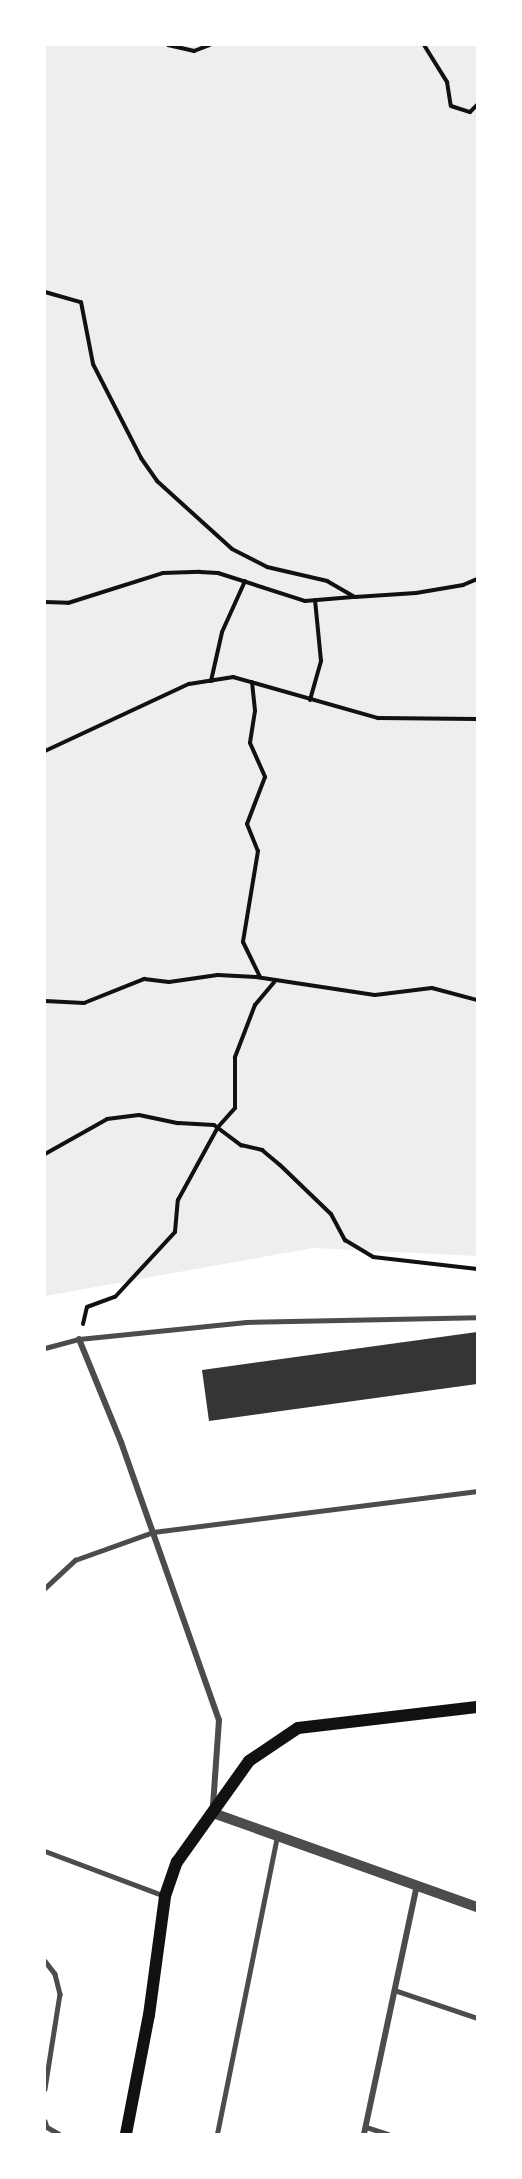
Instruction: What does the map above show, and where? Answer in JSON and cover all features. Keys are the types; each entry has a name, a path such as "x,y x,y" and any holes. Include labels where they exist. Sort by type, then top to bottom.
{"main road":[{"path":"126,2134 149,2015 165,1896 177,1862 249,1761 298,1728 477,1707"}],"street":[{"path":"79,1339 153,1532 219,1720 213,1813 477,1907"},
{"path":"365,2131 417,1886"}],"lane":[{"path":"45,1348 79,1339 246,1322 477,1317"},
{"path":"45,1587 75,1560 153,1532 477,1491"},
{"path":"218,2134 277,1836"},
{"path":"45,1851 165,1896"},
{"path":"45,1961 55,1974 60,1994 45,2089"},
{"path":"394,1990 477,2018"},
{"path":"45,2121 46,2127 59,2134"},
{"path":"365,2131 388,2134"}],"path":[{"path":"168,45 194,51 210,45"},
{"path":"424,45 447,82 451,106 470,112 477,105"},
{"path":"45,292 81,302 93,364 141,458 157,481 232,549 267,567 327,581 355,597"},
{"path":"45,602 68,603 163,573 200,572 244,581 305,601 416,593 463,585 477,579"},
{"path":"211,681 222,632 244,581"},
{"path":"310,700 321,661 315,600"},
{"path":"45,751 164,694 233,677 378,718 477,718"},
{"path":"45,1001 84,1003 144,979 169,982 218,975 262,977 250,962 243,942 258,851 247,824 265,777 250,743 255,711 252,681"},
{"path":"256,977 274,982 375,995 432,988 477,1000"},
{"path":"79,1339 87,1307 115,1297 176,1232 178,1200 218,1127 235,1108 235,1057 255,1005 274,982"},
{"path":"45,1154 107,1119 139,1115 218,1127 241,1145 262,1150 280,1165 331,1214 345,1240 373,1257 477,1269"}],"shaded area":[{"path":"45,45 477,45 477,1256 313,1248 45,1296"}],"building":[{"path":"477,1332 477,1384 209,1421 202,1370"}]}
